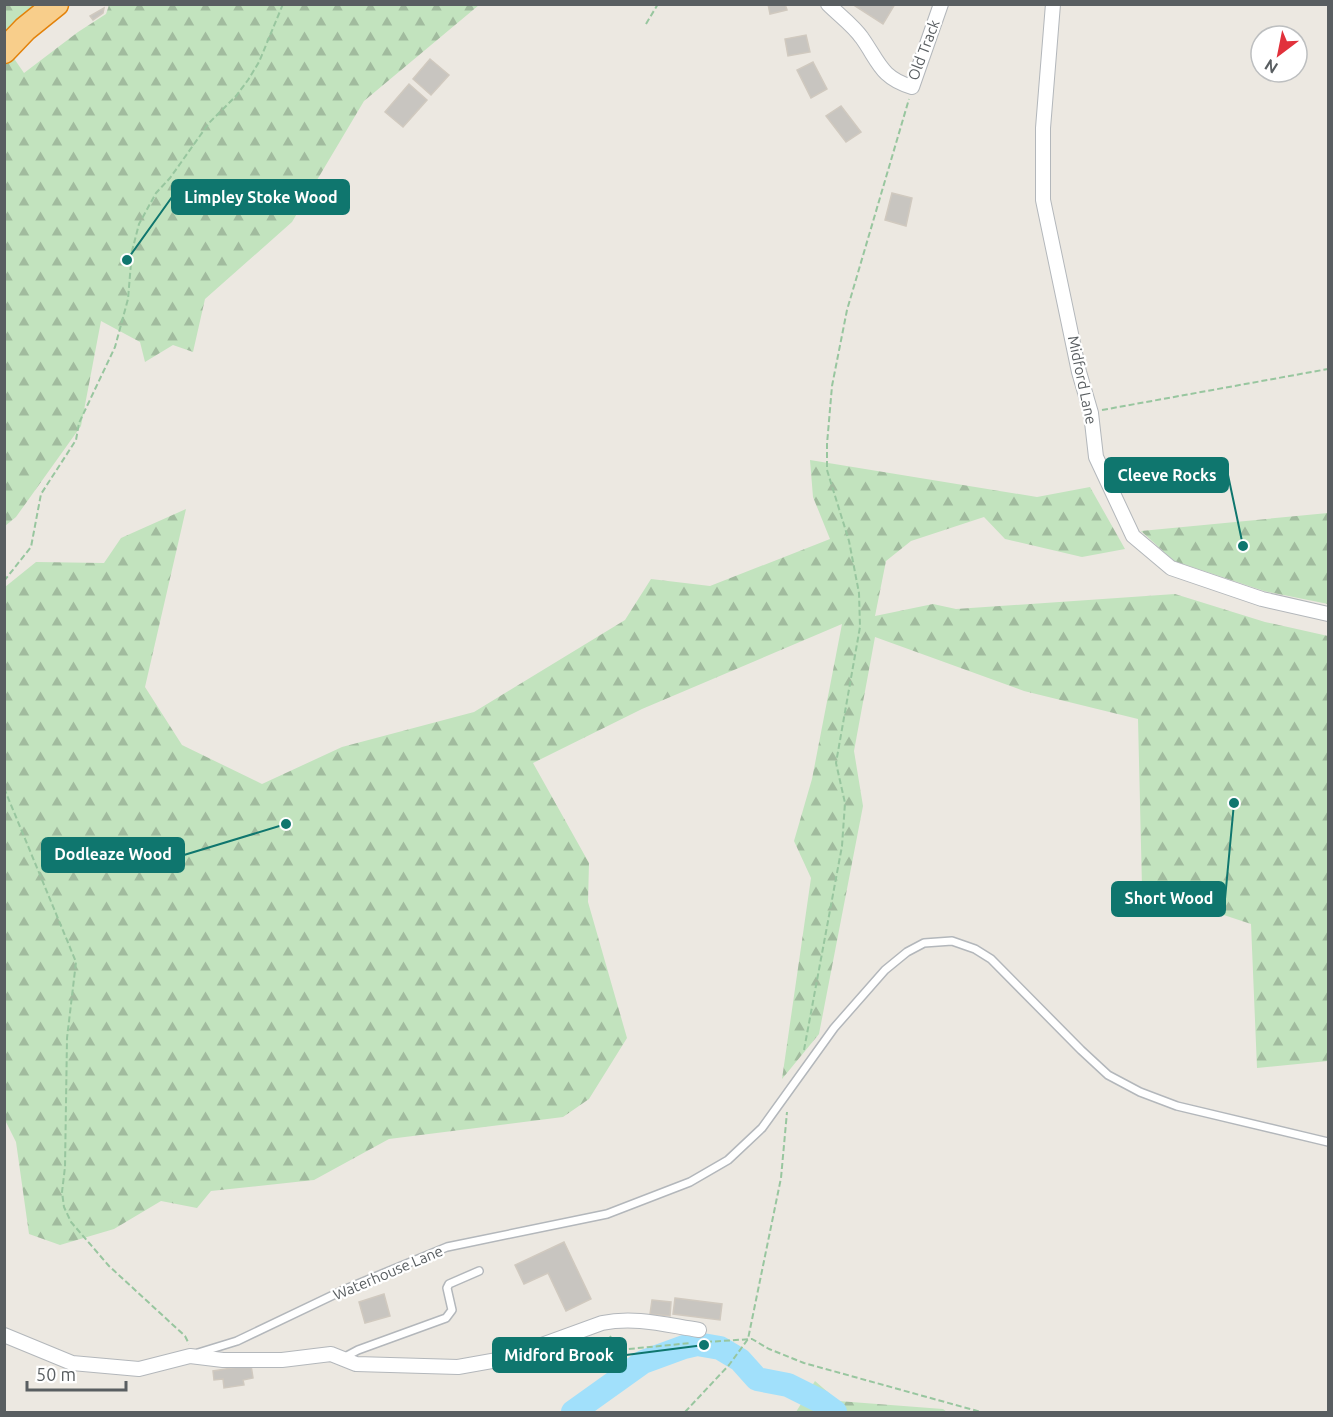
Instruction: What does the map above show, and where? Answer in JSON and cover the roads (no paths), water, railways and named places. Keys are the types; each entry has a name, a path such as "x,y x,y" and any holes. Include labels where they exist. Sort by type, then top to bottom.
{"highway":[{"path":"4,51 56,4"}],"street":[{"name":"Old Track","path":"828,4 862,36 878,65 898,83 912,87 941,4"},
{"name":"Midford Lane","path":"1053,4 1043,128 1043,200 1079,372 1091,412 1096,458 1133,536 1171,568 1262,599 1329,614"},
{"path":"190,1351 223,1360 282,1360 331,1354 356,1364 458,1367 503,1359 602,1323 635,1319 699,1330"},
{"name":"Waterhouse Lane","path":"4,1335 72,1363 140,1369 190,1351"}],"lane":[{"name":"Waterhouse Lane","path":"190,1351 237,1341 348,1288 447,1247 607,1214 690,1182 728,1160 762,1128 834,1028 885,970 907,952 924,943 952,942 975,949 991,959 1108,1075 1140,1092 1177,1106 1329,1142"},
{"path":"343,1359 358,1350 446,1318 452,1310 449,1284 479,1271"}],"waterway":[{"path":"573,1412 643,1362 697,1344 720,1348 740,1360 757,1379 788,1385 820,1401 835,1412"}],"place":[{"name":"Limpley Stoke Wood","path":"127,260"},
{"name":"Cleeve Rocks","path":"1243,546"},
{"name":"Short Wood","path":"1234,803"},
{"name":"Dodleaze Wood","path":"286,824"},
{"name":"Midford Brook","path":"704,1345"}]}
